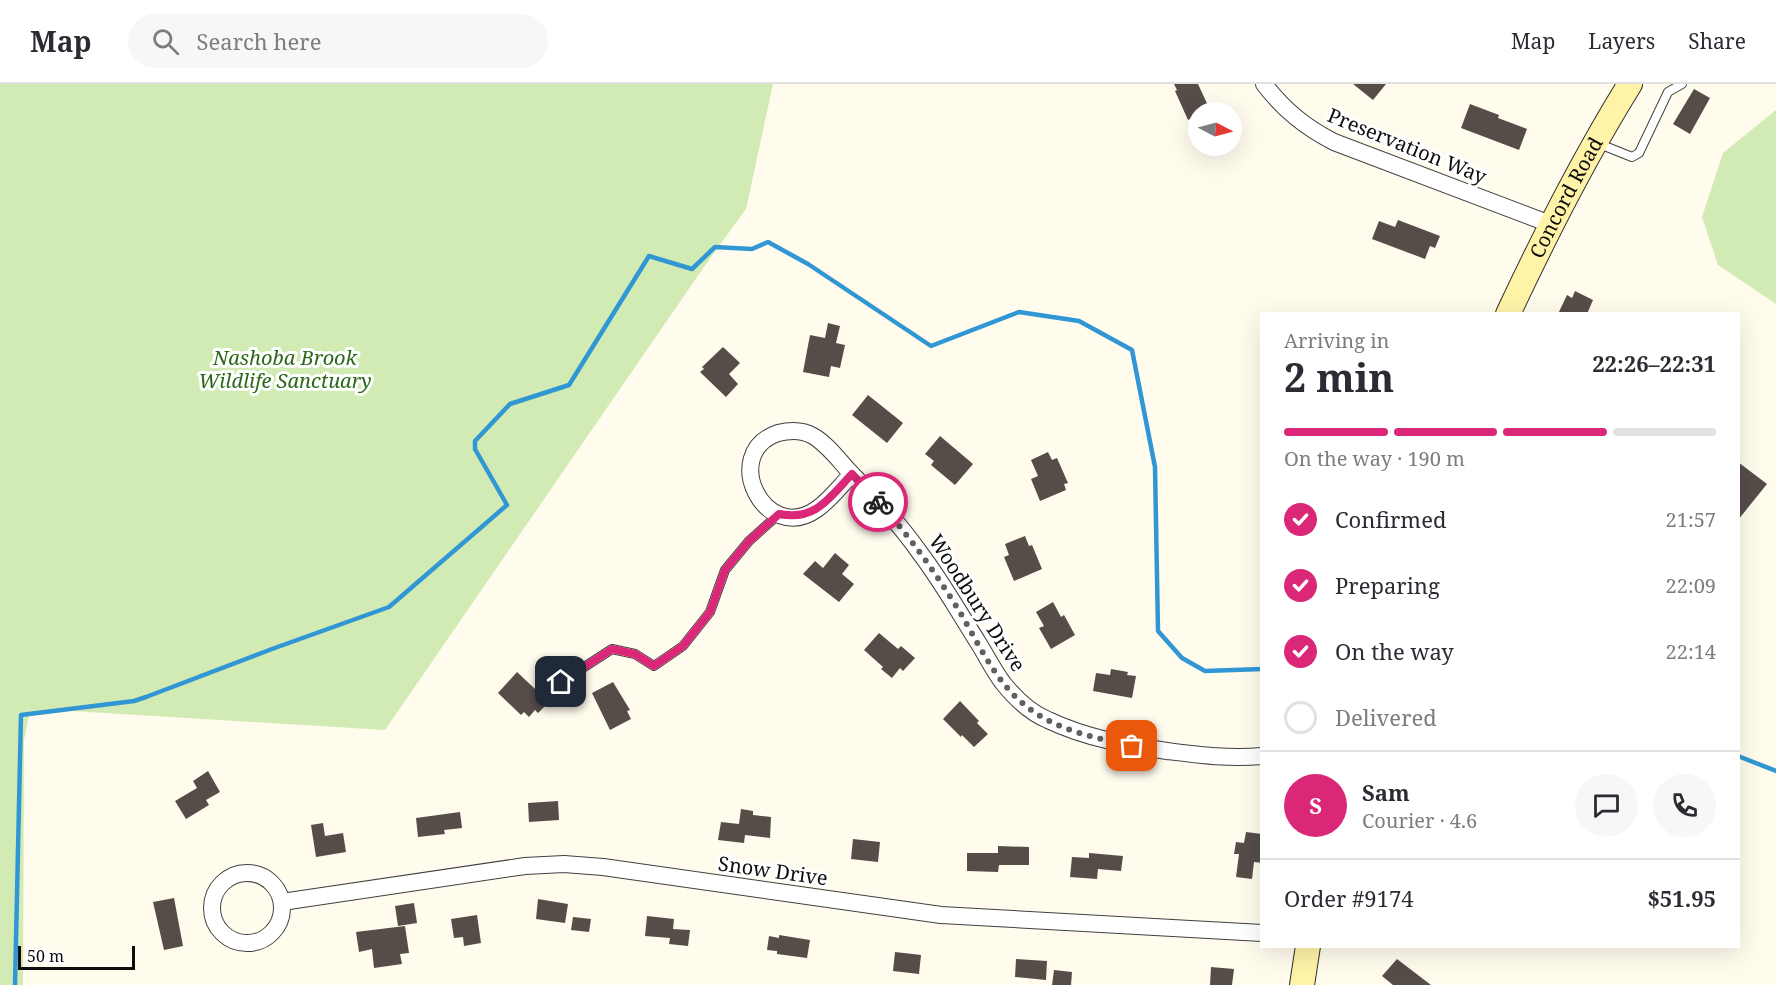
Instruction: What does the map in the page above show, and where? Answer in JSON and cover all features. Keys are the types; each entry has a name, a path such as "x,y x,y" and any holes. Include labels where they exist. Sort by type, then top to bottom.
{"main road":[{"name":"Concord Road","path":"1509,312 1550,224 1630,84"},
{"path":"1302,985 1308,948"}],"street":[{"name":"Preservation Way","path":"1264,84 1278,102 1296,119 1334,142 1550,224"},
{"name":"Woodbury Drive","path":"779,514 767,508 752,488 751,462 764,441 775,434 800,431 813,435 898,524 920,552 1003,683 1025,706 1047,720 1089,736 1132,746 1215,758 1260,756"},
{"path":"779,514 803,515 815,510 852,474"},
{"name":"Snow Drive","path":"282,902 525,866 564,864 603,867 941,915 1260,933"},
{"path":"251,873 262,876 278,891 282,902 282,913 278,924 261,940 238,941 227,936 219,928 214,918 213,906 220,885 240,874 251,873"}],"lane":[{"path":"1595,142 1632,156 1638,153 1668,92 1682,84"},
{"path":"561,682 612,649 635,654 654,666 683,646 710,612 725,570 749,541 779,514"}],"green space":[{"name":"Nashoba Brook Wildlife Sanctuary","path":"0,84 773,84 746,209 385,730 72,711 29,716 24,740 23,985 0,985"},
{"path":"1776,110 1776,304 1718,265 1702,217 1723,153"}],"building":[{"path":"1174,84 1198,84 1206,102 1188,102 1188,120 1175,91 1177,90"},
{"path":"1353,84 1386,84 1373,100"},
{"path":"1694,89 1710,98 1690,134 1673,124"},
{"path":"1470,104 1527,129 1519,150 1461,128"},
{"path":"1398,220 1440,236 1435,248 1430,246 1425,259 1372,239 1379,221 1395,227"},
{"path":"1575,291 1593,300 1588,312 1559,312 1567,295 1572,298"},
{"path":"828,323 840,326 836,343 845,345 840,368 831,366 829,377 803,372 810,335 825,338"},
{"path":"723,347 740,363 729,374 738,384 726,397 700,372 704,369 702,367"},
{"path":"868,395 903,423 887,443 852,415"},
{"path":"940,436 973,464 955,485 931,465 934,461 925,454"},
{"path":"1048,452 1052,460 1057,458 1068,483 1064,484 1066,490 1040,501 1031,479 1038,476 1031,460"},
{"path":"1740,464 1767,484 1740,518"},
{"path":"1025,536 1029,546 1032,545 1042,569 1014,581 1004,557 1009,555 1005,544"},
{"path":"835,553 849,565 842,574 854,584 839,602 803,574 815,561 823,568"},
{"path":"1053,602 1061,617 1064,615 1075,635 1051,649 1039,628 1044,626 1036,612"},
{"path":"879,633 898,649 901,646 915,658 903,671 900,668 892,678 864,650"},
{"path":"1111,669 1136,676 1132,698 1093,691 1096,673 1110,675"},
{"path":"517,672 549,702 538,713 535,710 529,717 524,712 521,715 498,693"},
{"path":"613,682 630,710 627,711 631,719 610,730 592,693"},
{"path":"960,701 988,734 974,747 943,719"},
{"path":"208,771 220,792 206,800 209,805 186,819 175,801 197,788 193,781"},
{"path":"558,801 559,820 529,822 528,803"},
{"path":"741,809 753,811 753,815 771,817 770,838 745,835 744,843 718,840 721,822 739,824"},
{"path":"460,812 462,828 444,830 445,834 418,837 416,818"},
{"path":"323,823 325,836 343,833 346,852 316,857 311,825"},
{"path":"1246,832 1260,834 1260,863 1254,862 1252,879 1236,877 1239,854 1234,854 1236,842 1244,843"},
{"path":"853,839 880,842 878,862 851,859"},
{"path":"998,846 1029,847 1029,865 999,865 998,872 967,871 967,853 998,853"},
{"path":"1089,853 1123,856 1121,871 1098,869 1097,879 1070,877 1072,857 1089,858"},
{"path":"174,898 183,946 164,950 153,902"},
{"path":"538,899 568,904 565,923 536,919"},
{"path":"414,903 417,923 398,926 395,906"},
{"path":"477,915 481,943 464,946 463,937 454,938 451,919"},
{"path":"647,916 674,919 673,929 690,930 688,946 669,944 670,938 645,936"},
{"path":"573,917 591,919 589,932 571,930"},
{"path":"405,926 409,953 400,954 402,964 374,968 372,949 359,952 356,932"},
{"path":"779,935 810,940 807,958 777,954 777,951 767,950 769,936 779,938"},
{"path":"895,952 921,955 919,974 893,971"},
{"path":"1016,959 1047,961 1046,980 1015,977"},
{"path":"1397,959 1431,985 1393,985 1382,976"},
{"path":"1211,967 1234,969 1232,985 1210,985"},
{"path":"1054,970 1072,972 1071,985 1052,985"}],"waterway":[{"path":"15,985 21,715 134,701 389,607 507,505 475,449 475,441 510,404 569,385 649,256 692,269 715,247 752,249 768,242 808,264 931,346 1019,312 1079,321 1132,350 1155,467 1158,631 1182,658 1205,671 1260,669"},
{"path":"1740,757 1776,771"}],"way so far":[{"path":"878,502 920,552 1003,683 1025,706 1047,720 1089,736 1132,746"}],"route":[{"path":"561,682 612,649 635,654 654,666 683,646 710,612 725,570 749,541 779,514 803,515 815,510 852,474 878,502"}]}
